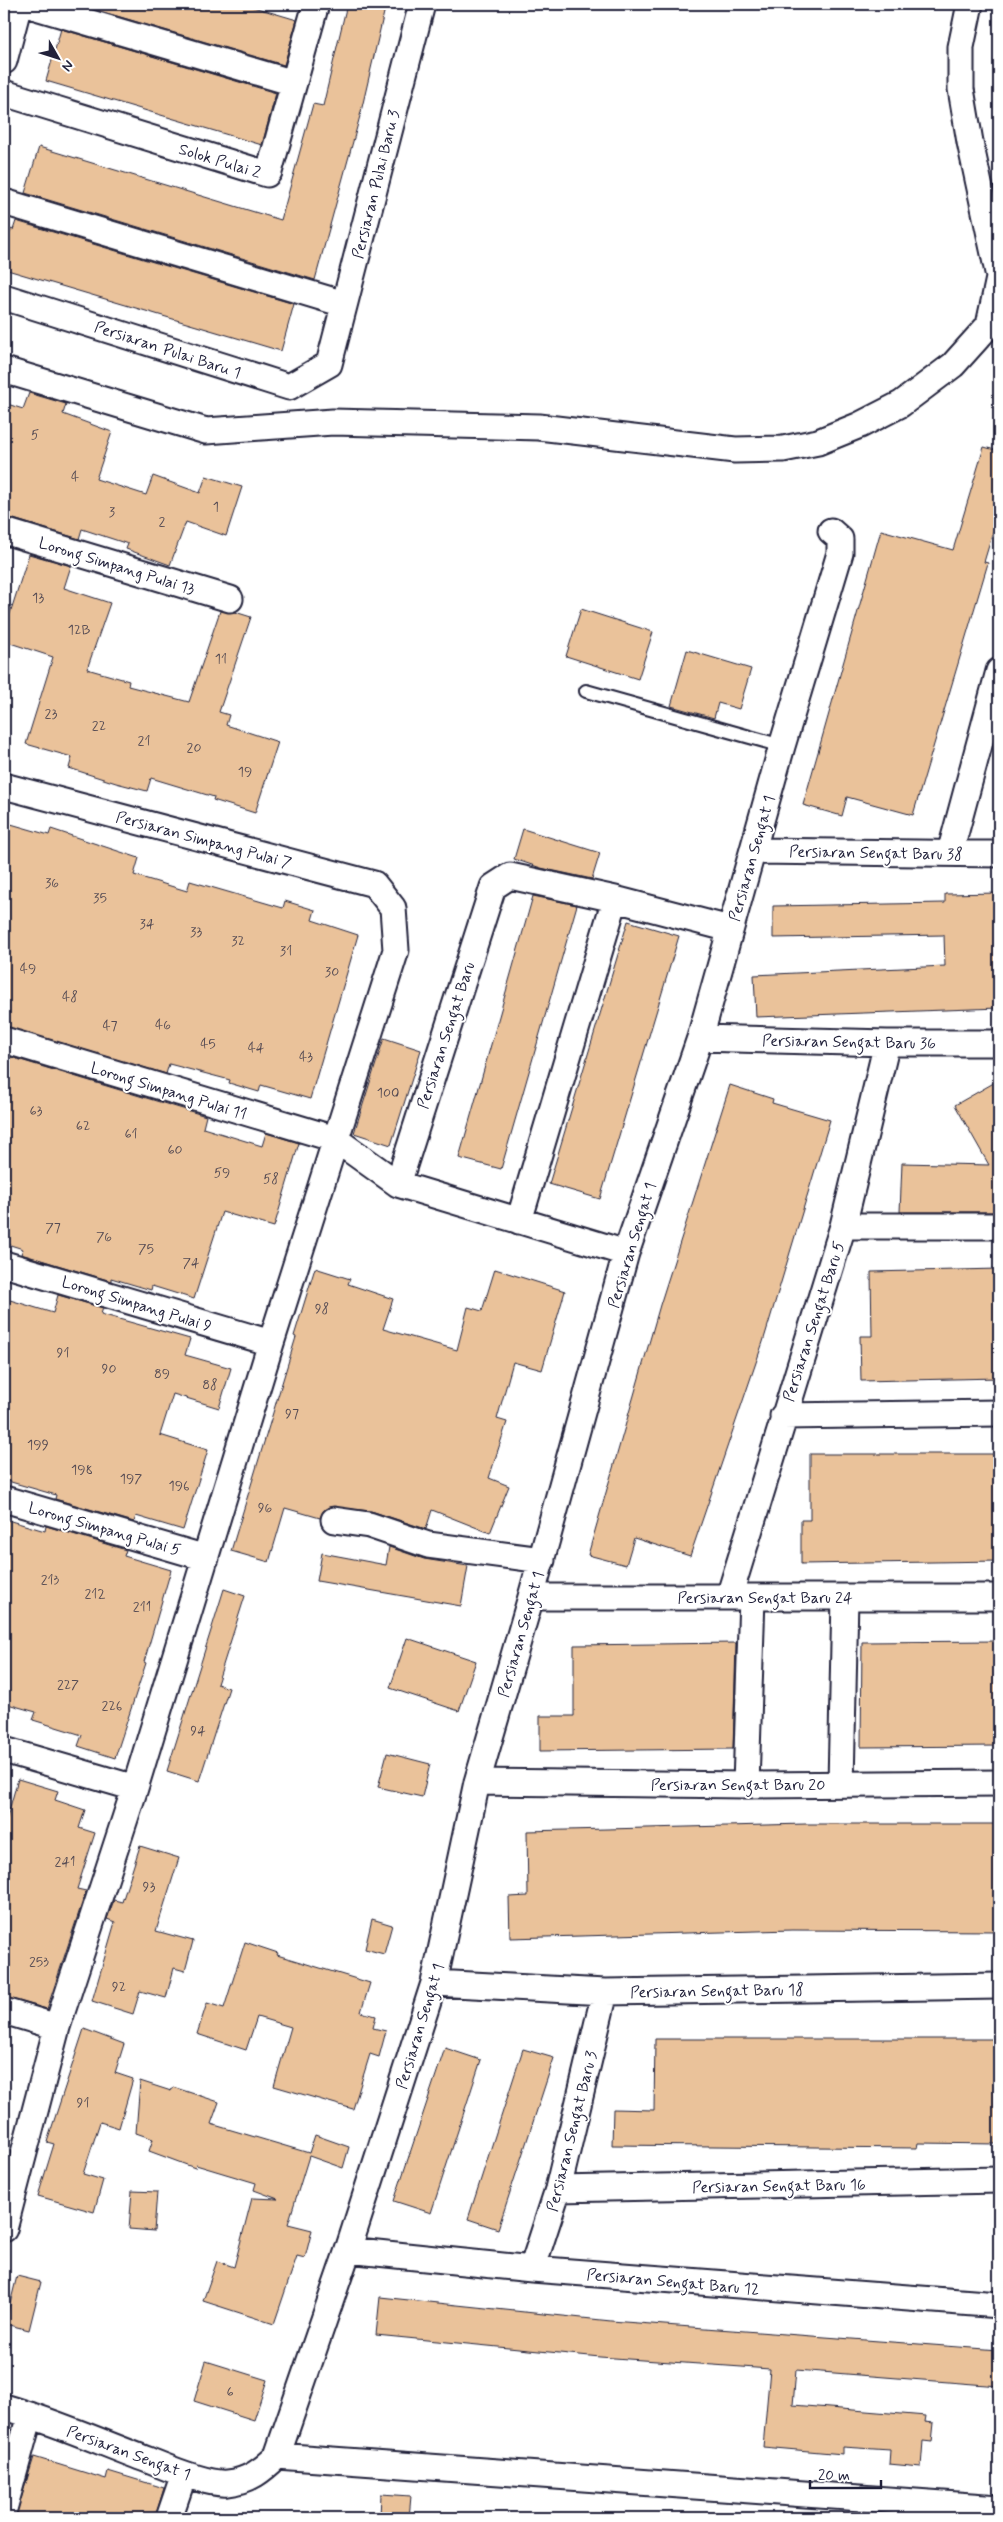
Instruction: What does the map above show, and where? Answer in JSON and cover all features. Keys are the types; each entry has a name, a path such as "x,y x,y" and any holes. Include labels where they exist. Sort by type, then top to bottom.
{"street":[{"path":"4,60 19,4"},
{"path":"26,4 294,83"},
{"name":"Solok Pulai 2","path":"4,93 267,174 316,4"},
{"name":"Persiaran Pulai Baru 3","path":"329,364 422,4"},
{"path":"4,370 206,430 333,422 539,427 735,450 784,449 818,442 860,425 901,404 953,365 989,325 999,278 970,142 961,89 961,46 970,4"},
{"path":"4,202 344,304"},
{"name":"Persiaran Pulai Baru 1","path":"4,297 289,387 329,364"},
{"name":"Persiaran Sengat 1","path":"4,2407 30,2415 184,2474 226,2484 246,2480 264,2470 277,2456 348,2250 434,1983 477,1782 532,1597 626,1253 700,1038 782,746 840,554 840,540 831,530"},
{"name":"Lorong Simpang Pulai 13","path":"4,531 230,599"},
{"path":"950,853 999,674"},
{"name":"Persiaran Simpang Pulai 7","path":"4,786 374,884 393,908 396,950 335,1139"},
{"name":"Persiaran Sengat Baru 38","path":"754,851 999,854"},
{"name":"Persiaran Sengat Baru","path":"398,1184 493,886 510,876 615,899"},
{"path":"519,1221 615,899 730,929"},
{"name":"Persiaran Sengat Baru 36","path":"700,1038 887,1043 999,1043"},
{"name":"Lorong Simpang Pulai 11","path":"4,1040 335,1139 398,1184 626,1253"},
{"name":"Persiaran Sengat Baru 5","path":"746,1786 740,1597 783,1416 843,1226 887,1043"},
{"path":"4,2229 57,2027 135,1788 335,1139"},
{"path":"843,1226 999,1226"},
{"name":"Lorong Simpang Pulai 9","path":"4,1264 271,1343"},
{"path":"783,1416 999,1412"},
{"name":"Lorong Simpang Pulai 5","path":"4,1499 206,1558"},
{"path":"334,1520 369,1525 428,1545 542,1560"},
{"name":"Persiaran Sengat Baru 24","path":"532,1597 999,1597"},
{"path":"842,1784 844,1597"},
{"path":"4,1750 135,1788"},
{"name":"Persiaran Sengat Baru 20","path":"477,1782 746,1786 999,1783"},
{"name":"Persiaran Sengat Baru 18","path":"434,1983 606,1992 999,1986"},
{"name":"Persiaran Sengat Baru 3","path":"532,2269 558,2189 606,1992"},
{"path":"4,2011 57,2027"},
{"name":"Persiaran Sengat Baru 16","path":"558,2189 999,2180"},
{"name":"Persiaran Sengat Baru 12","path":"348,2250 532,2269 999,2304"},
{"path":"4,2509 30,2415"},
{"path":"277,2456 999,2508"},
{"path":"169,2518 184,2474"}],"lane":[{"path":"586,691 782,746"}],"building":[{"path":"76,4 243,4 297,20 284,65"},
{"path":"347,4 386,4 360,116 315,280 25,193 39,147 281,220 313,104 323,106"},
{"path":"61,29 276,93 262,145 46,81"},
{"path":"16,221 294,304 281,351 4,269 4,252 11,229 13,230"},
{"path":"29,393 66,404 63,414 112,432 96,479 146,495 153,476 200,493 206,476 242,487 226,536 186,522 170,565 126,549 128,544 82,529 79,539 4,516 4,403 23,409"},
{"path":"984,447 999,451 999,512 984,562 988,563 913,815 847,797 842,816 803,805 881,530 953,550"},
{"path":"29,554 71,566 64,588 110,603 87,669 129,681 128,686 189,702 220,611 235,612 251,617 219,712 229,715 226,725 278,742 255,813 213,800 214,797 151,778 147,791 116,783 69,768 72,757 26,744 53,657 4,641 4,632"},
{"path":"581,609 653,632 638,679 566,656"},
{"path":"687,650 751,669 739,709 718,703 714,718 671,706"},
{"path":"4,822 49,835 51,829 139,858 134,875 187,891 190,881 283,908 285,901 315,910 312,920 358,935 310,1099 261,1085 259,1092 229,1083 230,1080 169,1064 166,1074 4,1026"},
{"path":"523,829 600,853 592,879 541,868 514,859"},
{"path":"999,893 999,1008 756,1017 754,975 945,966 944,935 773,938 773,906 945,903 945,894"},
{"path":"533,896 577,905 501,1169 459,1158"},
{"path":"628,921 679,936 600,1199 549,1184"},
{"path":"384,1038 421,1050 391,1145 354,1133"},
{"path":"4,1055 206,1116 203,1128 262,1146 266,1133 299,1143 274,1227 222,1212 194,1299 152,1286 151,1290 111,1278 111,1281 21,1254 23,1249 4,1243"},
{"path":"999,1080 999,1212 900,1212 902,1163 989,1165 955,1105"},
{"path":"730,1085 773,1099 772,1103 830,1120 763,1342 690,1556 634,1538 626,1565 588,1555 660,1305"},
{"path":"315,1268 350,1279 348,1284 393,1299 383,1329 457,1350 468,1307 482,1311 495,1269 565,1291 542,1370 513,1362 497,1419 507,1422 489,1478 509,1486 490,1533 432,1510 426,1529 371,1511 329,1507 323,1511 320,1518 285,1508 269,1562 231,1551"},
{"path":"999,1269 999,1378 861,1381 860,1336 872,1336 871,1272"},
{"path":"58,1295 103,1308 101,1314 190,1339 185,1355 231,1368 219,1408 173,1394 160,1435 208,1450 183,1530 136,1516 134,1522 55,1499 56,1495 4,1480 4,1322 10,1300 53,1313"},
{"path":"810,1454 999,1454 999,1561 801,1564 801,1520 810,1520"},
{"path":"4,1519 45,1531 46,1526 126,1550 124,1556 171,1570 144,1662 146,1663 115,1758 78,1746 82,1735 33,1720 36,1712 4,1703"},
{"path":"389,1547 424,1559 468,1566 461,1606 317,1581 322,1553 386,1565"},
{"path":"224,1589 245,1596 217,1684 229,1688 199,1781 167,1771"},
{"path":"407,1638 476,1661 459,1711 390,1688"},
{"path":"999,1641 999,1746 861,1747 862,1642"},
{"path":"736,1643 733,1749 540,1751 540,1716 574,1716 574,1645"},
{"path":"387,1753 430,1764 422,1797 378,1787"},
{"path":"18,1779 58,1791 55,1800 85,1810 79,1828 95,1833 77,1889 86,1891 47,2009 4,1997 4,1828"},
{"path":"806,1824 999,1824 999,1931 792,1930 510,1938 509,1897 528,1896 527,1831"},
{"path":"140,1846 179,1858 156,1931 193,1941 185,1971 174,1968 166,1998 140,1991 133,2014 92,2001 115,1922 107,1919 114,1900 122,1902"},
{"path":"372,1919 392,1925 384,1954 365,1949"},
{"path":"245,1942 278,1953 277,1955 370,1983 361,2012 376,2016 373,2028 386,2031 379,2057 370,2054 353,2109 274,2086 291,2027 257,2017 246,2050 197,2034 207,2003 224,2008"},
{"path":"84,2029 124,2044 115,2073 133,2079 119,2128 100,2122 83,2174 103,2180 94,2212 38,2196 54,2144 47,2142"},
{"path":"655,2039 999,2039 999,2144 918,2143 917,2148 612,2145 613,2109 654,2110"},
{"path":"445,2048 481,2060 431,2213 394,2201"},
{"path":"523,2049 554,2058 498,2229 468,2219"},
{"path":"140,2081 171,2091 173,2087 219,2102 211,2124 309,2153 315,2135 349,2147 343,2168 309,2156 288,2224 312,2230 305,2258 297,2256 274,2324 203,2301 217,2261 234,2267 252,2198 278,2199 254,2190 256,2183 196,2165 195,2168 149,2151 153,2139 136,2133"},
{"path":"132,2191 157,2192 154,2231 129,2229"},
{"path":"17,2276 41,2282 29,2330 5,2324"},
{"path":"380,2297 611,2321 999,2350 999,2386 796,2370 793,2405 926,2416 925,2422 934,2423 932,2442 923,2441 921,2467 889,2464 890,2450 843,2447 843,2454 763,2447 770,2369 600,2357 376,2335"},
{"path":"206,2361 267,2380 254,2420 194,2401"},
{"path":"34,2457 106,2479 108,2471 164,2488 155,2518 15,2518"},
{"path":"381,2494 411,2496 409,2518 380,2518"}]}
